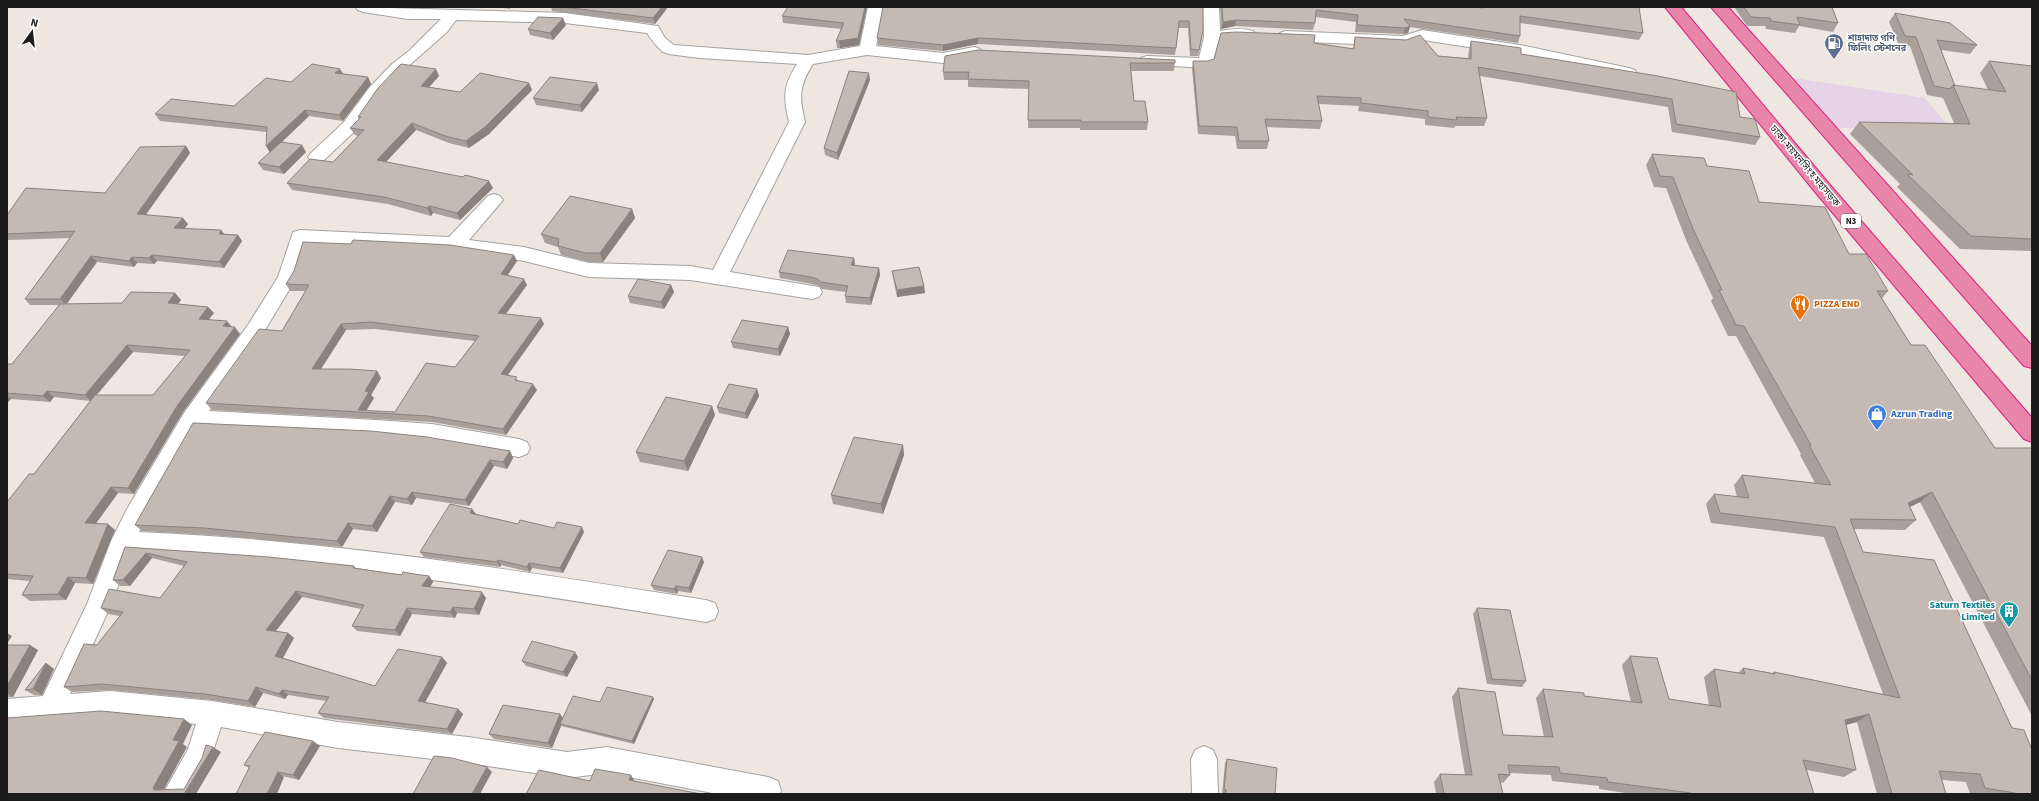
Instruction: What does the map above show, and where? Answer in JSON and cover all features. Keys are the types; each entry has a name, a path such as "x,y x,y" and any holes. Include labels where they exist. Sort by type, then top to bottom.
{"highway":[{"name":"ঢাকা-ময়মনসিংহ মহাসড়ক","path":"1673,7 1823,189 2032,433"},
{"path":"1719,7 2032,360"}],"street":[{"path":"364,7 408,14 565,18 653,29 659,40 670,49 706,54 808,60 867,50 943,58 978,51 986,51"},
{"path":"867,50 876,7"},
{"path":"1128,60 1206,63 1212,37 1211,7"},
{"path":"317,157 350,126 375,91 398,67 442,29 453,14"},
{"path":"1212,37 1235,33 1310,38 1354,38 1404,41 1422,35 1520,50 1642,75"},
{"path":"718,278 797,122 791,100 794,80 808,60"},
{"path":"1726,93 1748,97"},
{"path":"454,244 494,200"},
{"path":"51,707 99,605 123,541 135,516 192,419 259,324 287,277 300,236 454,244 524,254 589,270 690,272 718,278 812,292"},
{"path":"192,419 418,432 519,448"},
{"path":"123,541 199,543 327,555 428,568 706,611"},
{"path":"7,711 110,703 212,713 338,735 468,750 567,765 607,760 768,790"},
{"path":"176,794 200,754 212,713"},
{"path":"1204,759 1205,794"}],"shaded area":[{"path":"1788,77 1925,98 1949,127 1835,128"}],"building":[{"path":"563,7 662,7 653,18"},
{"path":"788,7 865,7 858,38 836,41 844,23 782,16"},
{"path":"883,7 1203,7 1203,30 1199,50 1191,49 1189,21 1179,21 1176,48 978,38 943,45 877,38"},
{"path":"1222,7 1639,7 1643,33 1520,16 1520,36 1404,19 1410,26 1405,28 1357,25 1358,15 1316,10 1315,23 1236,20 1223,22"},
{"path":"1744,7 1832,7 1838,23 1797,17 1800,25 1771,21 1770,18 1751,17"},
{"path":"1895,13 1950,23 1977,45 1937,40 1955,86 1953,85 1950,89 1934,86 1916,37 1905,36"},
{"path":"538,17 563,18 550,33 528,29"},
{"path":"1236,32 1315,35 1314,43 1354,49 1355,37 1406,40 1420,35 1438,56 1471,59 1471,41 1521,48 1521,54 1658,76 1736,92 1740,117 1755,119 1760,137 1676,124 1672,99 1478,67 1487,118 1456,117 1457,120 1428,117 1428,111 1361,103 1361,98 1317,96 1322,121 1265,119 1269,141 1239,141 1237,127 1199,126 1193,61 1207,61 1214,59 1221,33"},
{"path":"978,50 1175,60 1175,63 1130,63 1134,101 1145,101 1148,122 1028,120 1029,81 968,79 969,72 943,72 945,56"},
{"path":"1989,61 2032,66 2032,239 1971,236 1907,174 1913,175 1859,122 1970,124 1953,85 2006,92"},
{"path":"312,64 340,69 335,73 368,77 339,115 305,110 266,146 267,127 155,114 171,99 234,106 266,78 291,82"},
{"path":"401,64 436,69 421,86 460,92 480,73 529,83 485,127 466,141 445,136 412,123 377,160 463,177 465,175 489,181 457,213 430,206 427,208 384,197 287,183 310,159 333,162 364,130 350,128 361,117 358,117 378,88"},
{"path":"849,71 869,73 837,153 824,148"},
{"path":"550,77 597,83 580,105 533,98"},
{"path":"281,142 302,145 279,167 258,163"},
{"path":"186,146 137,214 183,218 174,228 221,230 219,234 238,235 219,262 152,255 149,258 132,257 129,261 91,256 60,299 25,299 75,231 7,234 7,215 26,188 105,193 140,147"},
{"path":"1652,154 1704,158 1707,166 1749,171 1759,202 1825,207 1849,254 1866,254 1888,291 1877,291 1911,345 1925,345 1995,448 2032,448 2032,680 1932,492 1908,503 1916,520 1850,519 1863,552 1934,560 2012,728 2024,730 2032,750 2032,794 2016,794 1985,788 1980,774 1939,771 1946,794 1892,794 1869,714 1845,720 1856,770 1803,760 1814,794 1691,794 1608,782 1607,778 1560,773 1559,767 1508,765 1510,775 1498,774 1503,794 1444,794 1440,774 1472,775 1458,688 1495,692 1503,735 1553,737 1543,689 1584,693 1584,696 1642,703 1630,656 1657,658 1669,699 1721,707 1714,669 1745,674 1743,668 1775,674 1774,672 1900,698 1835,527 1720,513 1714,494 1749,498 1742,475 1831,485 1809,445 1811,445 1744,326 1736,325 1719,290 1722,290 1693,229 1673,177 1660,176"},
{"path":"570,196 632,209 600,253 586,253 558,246 559,239 541,234"},
{"path":"353,240 450,245 514,255 501,274 524,279 498,313 541,318 501,374 517,377 515,380 533,384 503,429 428,416 206,403 259,329 282,331 309,285 286,284 294,271 303,242 351,244","holes":["371,322 479,336 455,367 426,363 395,412 358,410 369,392 365,391 377,371 312,369 341,324"]},
{"path":"788,250 854,258 851,265 879,268 870,298 845,296 848,286 821,282 818,279 811,277 779,272"},
{"path":"919,267 924,286 897,290 892,271"},
{"path":"638,279 671,285 661,302 628,296"},
{"path":"131,292 175,293 168,303 208,307 199,319 227,321 223,326 235,327 177,406 128,488 111,487 85,523 108,524 86,578 68,577 58,594 22,595 33,576 7,574 7,502 29,474 34,474 95,395 153,395 190,350 127,345 85,395 47,391 43,396 7,393 7,364 12,364 60,304 122,303"},
{"path":"742,320 788,327 778,349 731,342"},
{"path":"729,384 757,389 745,413 717,407"},
{"path":"666,397 712,406 684,461 636,452"},
{"path":"193,423 371,431 427,437 510,451 503,462 490,460 465,500 412,492 407,499 390,496 372,526 348,523 337,541 204,528 135,525"},
{"path":"854,437 903,445 881,504 831,495"},
{"path":"450,504 472,509 470,513 518,524 520,520 554,528 557,522 582,527 560,568 529,563 527,567 498,560 497,562 420,552"},
{"path":"125,547 269,557 354,566 353,568 402,575 403,572 429,576 422,586 482,592 474,609 453,607 450,612 407,608 395,630 352,626 364,605 296,591 266,630 288,633 275,656 375,686 398,649 442,657 418,701 458,709 447,729 318,713 329,697 282,690 279,694 256,687 248,701 205,694 102,684 64,687 84,644 97,645 123,612 101,608 109,589 160,598 187,562 146,553 123,580 113,580"},
{"path":"668,550 702,557 689,588 676,586 674,589 651,585"},
{"path":"1477,608 1510,610 1526,681 1492,679"},
{"path":"532,641 575,652 563,672 522,661"},
{"path":"7,645 30,645 7,686"},
{"path":"46,663 33,689 25,690"},
{"path":"607,687 653,697 632,741 560,724 573,696 600,702"},
{"path":"503,705 560,714 548,743 489,734"},
{"path":"101,711 184,719 173,740 179,741 153,788 154,790 184,789 202,758 206,745 213,747 184,794 7,794 7,718"},
{"path":"265,732 313,741 293,775 278,772 267,794 236,794 250,766 244,765"},
{"path":"434,756 452,758 487,767 472,794 413,794"},
{"path":"1227,759 1277,768 1275,794 1226,794 1226,790 1224,790"},
{"path":"595,769 631,775 629,780 701,794 526,794 539,770 590,781"}],"place":[{"name":"শাহাদাত গণি ফিলিং স্টেশনের","path":"1834,60"},
{"name":"PIZZA END","path":"1800,321"},
{"name":"Azrun Trading","path":"1877,431"},
{"name":"Saturn Textiles Limited","path":"2009,628"}]}
